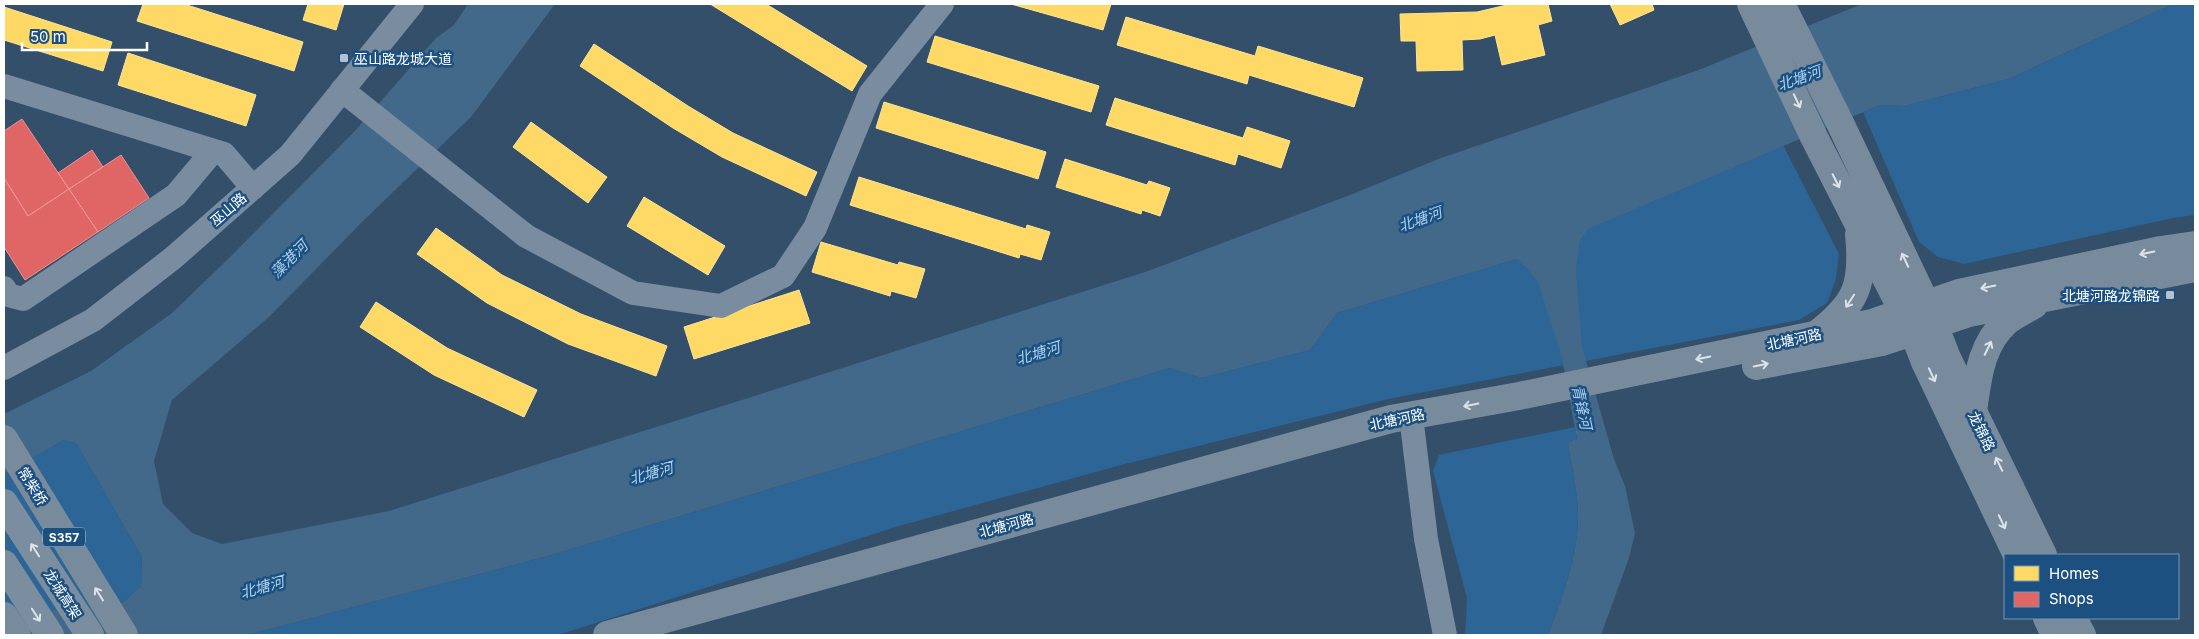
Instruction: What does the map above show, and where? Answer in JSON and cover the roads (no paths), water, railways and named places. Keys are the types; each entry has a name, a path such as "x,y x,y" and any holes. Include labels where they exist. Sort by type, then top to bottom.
{"highway":[{"name":"龙城高架","path":"4,503 90,635"},
{"path":"4,564 50,635"}],"main road":[{"path":"1750,4 1814,137 1857,220 1919,318"},
{"path":"1781,4 1841,125 1919,318"},
{"path":"1817,334 1839,318 1854,296 1860,280 1862,263 1857,220"},
{"name":"北塘河路","path":"1609,386 1882,342 1919,318 1969,291 2161,250 2195,246"},
{"name":"北塘河路","path":"607,635 1381,422 1413,424 1522,404 1609,386 1817,334 1872,323 1968,313 2195,268"},
{"path":"1973,412 1979,365 1990,342 2007,321 2044,298"},
{"name":"龙锦路","path":"1919,318 1973,412 2043,554"},
{"name":"龙锦路","path":"1919,318 1926,362 2017,554"},
{"name":"北塘河路","path":"655,635 1395,436 1413,424"},
{"name":"常柴桥","path":"4,439 124,635"},
{"path":"4,616 17,635"},
{"path":"2047,619 2055,635"},
{"path":"2074,619 2082,635"}],"street":[{"path":"342,90 526,236 633,293 721,306 782,276 816,228 870,94 942,4"},
{"name":"巫山路","path":"4,368 93,320 173,258 290,155 342,90 402,8"},
{"path":"4,86 224,154 253,188"},
{"path":"4,288 8,295 23,299 176,194 213,151"},
{"path":"1413,424 1426,539 1445,635"}],"water":[{"path":"468,4 555,4 471,117 364,220 270,316 172,400 154,461 163,504 192,533 222,544 389,511 745,399 1148,271 1350,195 1441,158 1696,71 1862,4 2173,4 2008,79 1904,106 1880,105 1588,229 1580,240 1576,269 1582,347 1614,459 1625,486 1635,533 1629,558 1601,635 1548,635 1568,579 1575,550 1578,510 1568,443 1577,439 1562,358 1538,283 1530,271 1517,259 1337,313 1310,350 1201,378 1170,368 548,556 246,635 4,635 4,614 122,603 141,586 142,557 76,443 64,440 4,474 4,414 91,371 172,313 354,132 436,38 454,25"}],"place":[{"name":"巫山路龙城大道","path":"344,58"},
{"name":"北塘河路龙锦路","path":"2170,295"}],"water label":[{"name":"北塘河","path":"1799,78"},
{"name":"北塘河","path":"1420,219"},
{"name":"藻港河","path":"289,259"},
{"name":"北塘河","path":"1038,353"},
{"name":"青锋河","path":"1582,407"},
{"name":"北塘河","path":"651,473"},
{"name":"北塘河","path":"262,587"}]}
